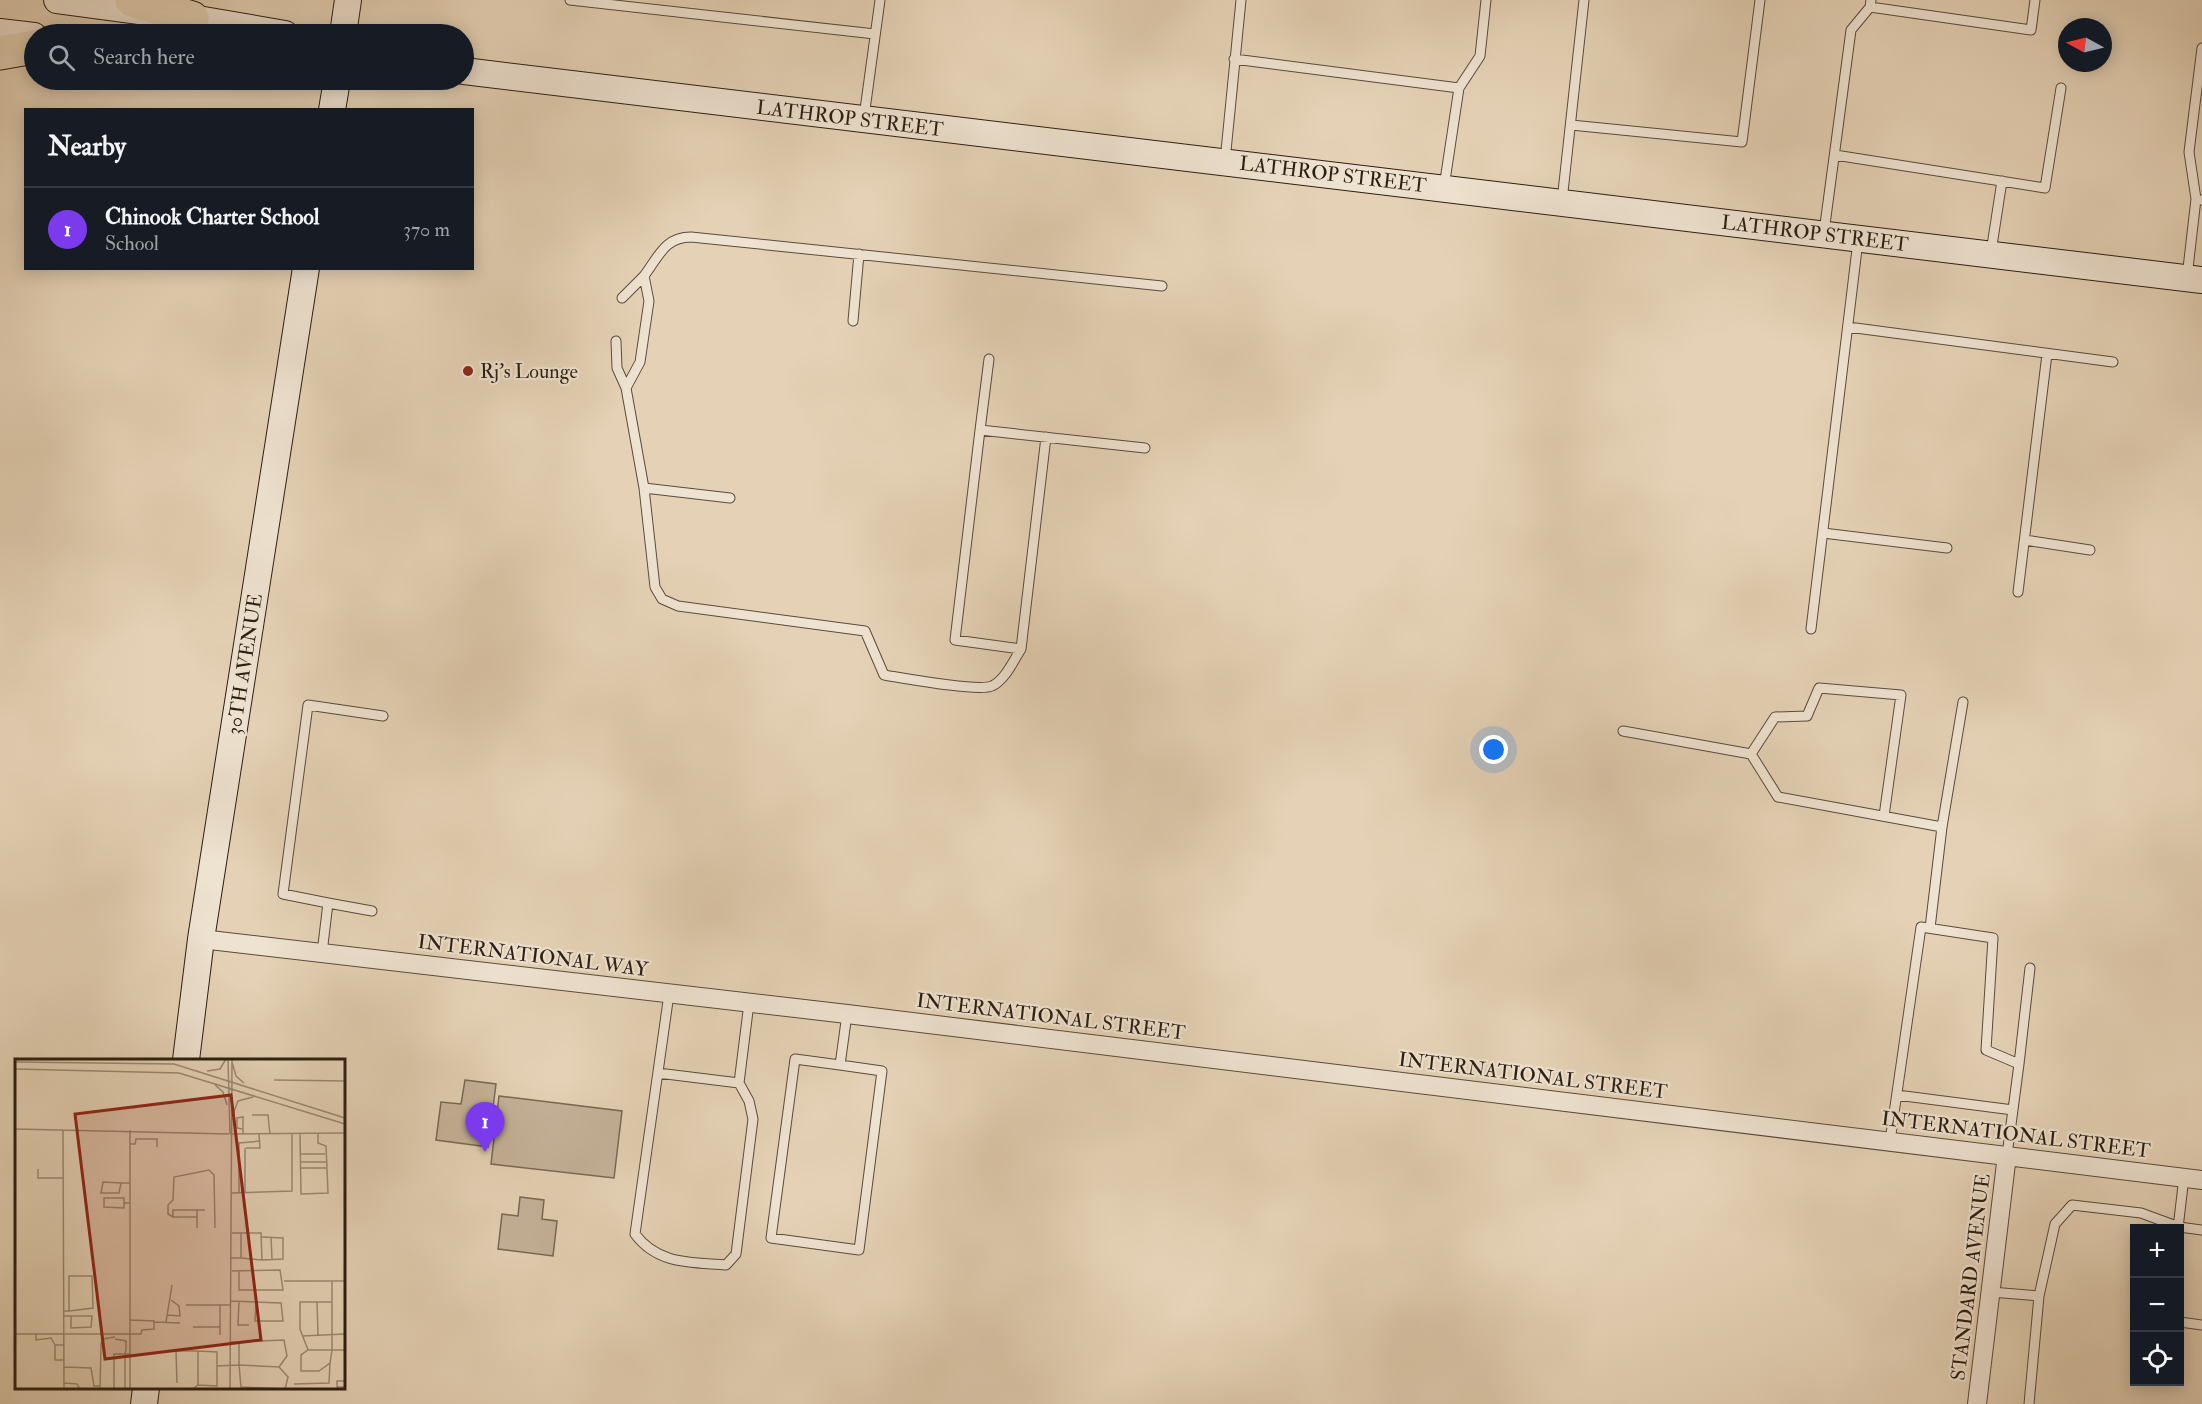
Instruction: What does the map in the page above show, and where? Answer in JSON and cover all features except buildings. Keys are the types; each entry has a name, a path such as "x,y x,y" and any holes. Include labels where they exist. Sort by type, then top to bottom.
{"highway":[{"path":"132,0 192,18"},
{"path":"0,53 24,49"}],"main road":[{"path":"57,0 227,24"},
{"path":"344,24 348,0"},
{"path":"0,32 24,35"},
{"name":"LATHROP STREET","path":"474,72 2195,279"},
{"path":"332,108 335,90"},
{"name":"30TH AVENUE","path":"186,1059 201,939 306,270"},
{"path":"144,1404 146,1389"}],"street":[{"name":"INTERNATIONAL WAY","path":"201,939 853,1015"},
{"name":"INTERNATIONAL STREET","path":"853,1015 2193,1179"},
{"name":"STANDARD AVENUE","path":"1977,1404 2007,1155"}],"lane":[{"path":"570,0 875,34"},
{"path":"864,119 880,0"},
{"path":"1225,161 1241,0"},
{"path":"1444,188 1459,88 1480,56 1486,0"},
{"path":"1562,203 1584,0"},
{"path":"1571,124 1742,142 1760,0"},
{"path":"1824,234 1851,30 1871,4 2031,30 2035,0"},
{"path":"2195,279 2199,200 2189,152 2202,48"},
{"path":"1234,59 1459,88"},
{"path":"1835,155 2045,188 2061,88"},
{"path":"1991,254 2002,180"},
{"path":"622,298 644,276 668,243 681,237 1162,286"},
{"path":"1811,629 1858,238"},
{"path":"853,321 859,254"},
{"path":"626,388 640,362 649,301 644,276"},
{"path":"1848,327 2113,362"},
{"path":"616,341 617,368 626,388 644,488 655,587 662,599 678,606 865,631 884,675 985,688 999,681 1021,649 1046,437"},
{"path":"2018,592 2048,354"},
{"path":"989,359 955,640 1021,649"},
{"path":"980,430 1145,448"},
{"path":"644,488 730,498"},
{"path":"1823,532 1947,548"},
{"path":"2025,540 2090,550"},
{"path":"1751,754 1775,717 1807,716 1819,688 1901,695 1884,816"},
{"path":"1930,928 1942,827 1963,702"},
{"path":"372,911 283,894 308,705 383,716"},
{"path":"1623,732 1751,754 1778,797 1942,827"},
{"path":"322,953 328,903"},
{"path":"1890,1141 1921,927 1993,938 1986,1050 2019,1064"},
{"path":"2007,1155 2030,968"},
{"path":"669,994 635,1234 646,1248 670,1259 726,1265 736,1254 753,1119 749,1101 739,1083 749,1003"},
{"path":"840,1065 853,1015"},
{"path":"795,1059 840,1065 882,1071 858,1250 771,1238 795,1059"},
{"path":"658,1073 739,1083"},
{"path":"1897,1095 2013,1110"},
{"path":"2180,1224 2193,1179"},
{"path":"2029,1404 2038,1296 2055,1224 2072,1205 2141,1213 2169,1224"},
{"path":"2184,1228 2202,1230"},
{"path":"1991,1292 2038,1296"},
{"path":"2184,1323 2202,1325"}],"shaded area":[{"path":"465,1080 496,1084 488,1147 436,1140 441,1102 461,1104"},
{"path":"499,1096 622,1111 614,1178 491,1164"},
{"path":"520,1197 544,1200 542,1219 557,1221 553,1256 498,1249 502,1214 518,1216"}],"place":[{"name":"Rj's Lounge","path":"468,371"},
{"name":"Chinook Charter School","path":"485,1152"}]}
